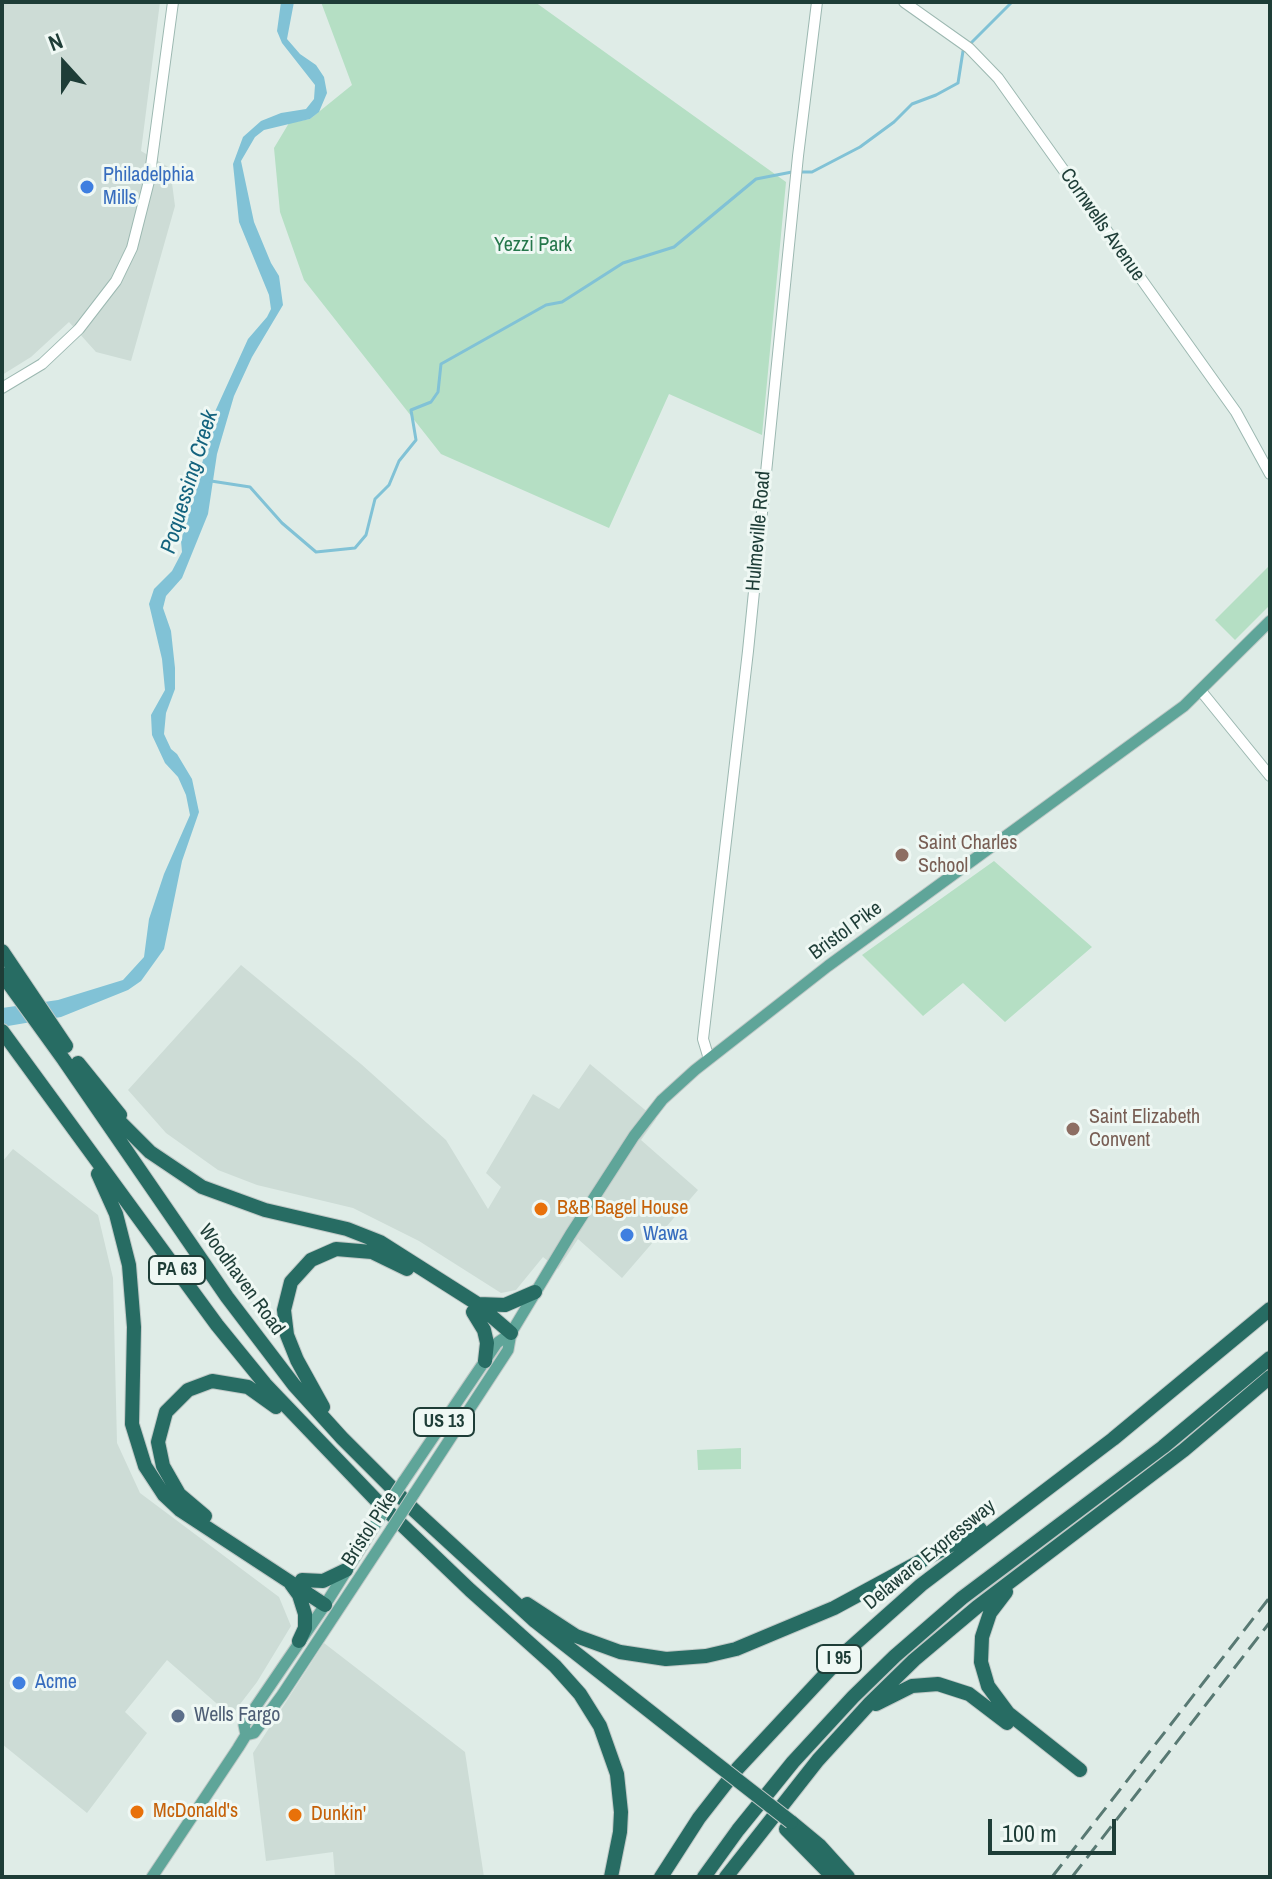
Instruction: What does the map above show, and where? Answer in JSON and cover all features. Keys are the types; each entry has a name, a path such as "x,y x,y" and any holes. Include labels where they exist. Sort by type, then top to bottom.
{"highway":[{"path":"2,951 26,998"},
{"name":"Woodhaven Road","path":"2,974 26,998 64,1060 227,1297 294,1385 414,1510 488,1575"},
{"path":"43,1023 103,1095 157,1151 203,1181 248,1204"},
{"path":"3,1037 80,1151 113,1218 129,1265"},
{"name":"PA 63","path":"3,1037 234,1347 329,1451 427,1549"},
{"path":"64,1060 124,1128 150,1152 202,1187 248,1204 368,1236 398,1252 511,1333"},
{"path":"36,1080 97,1173 116,1214 129,1265 134,1327 131,1415 134,1435 145,1466 164,1495 180,1510 331,1604"},
{"path":"342,1438 309,1383 287,1335 284,1318 291,1282 311,1260 330,1251 352,1249 372,1252 394,1261 474,1308 487,1343 485,1361"},
{"path":"474,1308 505,1305 535,1292"},
{"name":"Delaware Expressway","path":"661,1877 723,1786 813,1685 887,1614 1162,1400 1270,1309"},
{"name":"I 95","path":"704,1877 758,1803 812,1740 895,1656 962,1598 1163,1447 1270,1358"},
{"path":"726,1877 785,1799 884,1688 944,1633 1196,1440 1270,1377"},
{"path":"299,1641 305,1628 305,1614 296,1582 179,1494 160,1458 160,1426 170,1406 188,1390 206,1382 225,1382 248,1387 263,1396 329,1451"},
{"path":"488,1575 558,1625 598,1644 646,1657 706,1656 736,1649 786,1630 861,1595 968,1536 1058,1479"},
{"path":"842,1732 897,1692 921,1684 946,1685 982,1703 1077,1773 996,1701 984,1678 981,1646 986,1621 1000,1599 1093,1520"},
{"path":"427,1549 788,1826 820,1846 848,1877"},
{"path":"427,1549 555,1666 592,1712 614,1760 620,1792 620,1832 611,1877"},
{"path":"296,1582 323,1581 346,1570"},
{"path":"488,1575 564,1645 701,1758"},
{"path":"788,1826 833,1877"}],"main road":[{"name":"Bristol Pike","path":"246,1735 244,1725 299,1641 392,1528 508,1350 511,1333 535,1292 643,1123 662,1100 828,966 1201,691 1270,621"},
{"name":"Bristol Pike","path":"152,1877 246,1735 254,1733 331,1604 346,1570 403,1482 497,1343 511,1333"}],"street":[{"path":"2,388 42,364 79,329 116,281 132,248 149,181 173,2"},
{"name":"Hulmeville Road","path":"709,1059 703,1039 817,2"},
{"name":"Cornwells Avenue","path":"904,2 967,46 998,78 1236,412 1270,474"},
{"path":"1201,691 1270,776"}],"shaded area":[{"name":"Philadelphia Mills","path":"2,2 160,2 141,151 170,168 175,206 131,361 96,352 69,322 31,357 2,375"},
{"path":"241,965 361,1064 446,1140 488,1209 501,1187 486,1173 533,1094 559,1109 590,1064 656,1119 641,1140 698,1190 622,1278 578,1239 558,1269 543,1257 516,1290 501,1293 419,1241 353,1208 257,1185 218,1170 166,1133 128,1090"},
{"path":"13,1149 98,1215 113,1278 117,1443 140,1493 279,1597 291,1626 257,1682 231,1716 167,1660 125,1712 147,1733 87,1813 2,1744 2,1162"},
{"path":"324,1643 465,1752 484,1877 335,1877 333,1852 266,1861 253,1753"}],"green space":[{"name":"Yezzi Park","path":"321,2 535,2 786,182 762,435 669,394 609,528 441,454 304,280 280,212 274,148 289,123 310,119 352,85"},
{"path":"1270,565 1270,605 1235,640 1215,620"},
{"path":"994,861 1092,947 1005,1022 963,983 923,1016 862,955"},
{"path":"741,1448 741,1469 698,1470 697,1450"}],"water":[{"path":"281,2 294,2 287,39 300,54 316,65 324,77 327,93 319,112 310,119 264,130 255,137 241,161 254,222 279,276 283,305 252,357 234,396 217,454 208,514 182,578 166,596 163,608 171,631 175,668 175,689 166,713 164,734 192,779 199,812 182,861 164,949 141,981 128,990 61,1017 2,1027 2,1008 58,1000 123,980 144,957 149,919 164,874 190,815 178,777 165,763 152,735 151,715 165,690 162,659 149,604 154,589 172,571 182,552 181,541 203,460 208,427 248,339 271,309 269,295 239,222 233,164 243,137 261,121 281,113 306,109 314,99 315,85 282,43 277,31"}],"waterway":[{"path":"800,172 812,172 860,147 894,122 912,104 958,83 963,51 1012,2"},
{"name":"Poquessing Creek","path":"211,481 250,487 282,523 316,552 355,548 366,535 375,499 389,485 399,461 416,440 411,410 431,402 438,392 441,364 546,305 562,302 623,263 674,247 756,179 792,172"}],"railway":[{"path":"1052,1877 1270,1597"},
{"path":"1072,1877 1270,1622"}],"place":[{"name":"Philadelphia Mills","path":"87,187"},
{"name":"Saint Charles School","path":"902,855"},
{"name":"Saint Elizabeth Convent","path":"1073,1129"},
{"name":"B&B Bagel House","path":"541,1209"},
{"name":"Wawa","path":"627,1235"},
{"name":"Acme","path":"19,1683"},
{"name":"Wells Fargo","path":"178,1716"},
{"name":"McDonald's","path":"137,1812"},
{"name":"Dunkin'","path":"295,1815"}]}
